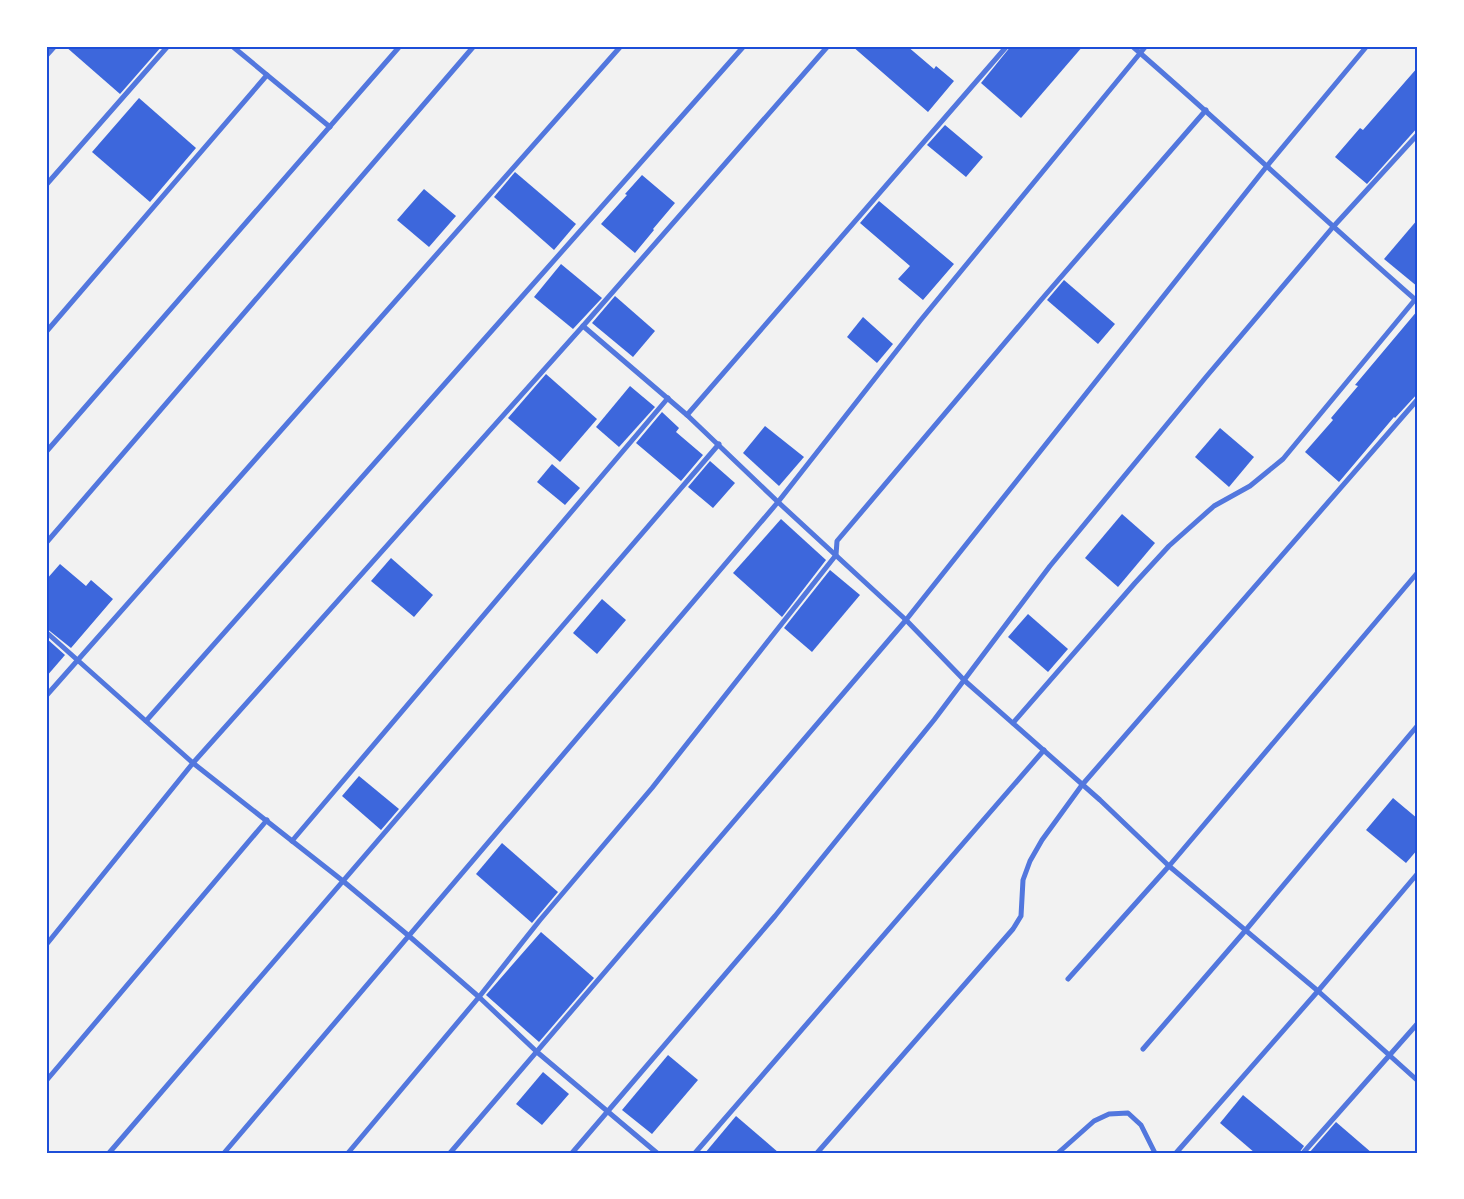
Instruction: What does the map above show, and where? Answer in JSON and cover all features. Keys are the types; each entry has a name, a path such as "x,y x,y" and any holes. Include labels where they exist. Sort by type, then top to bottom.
{"street":[{"path":"46,56 55,46"},
{"path":"46,185 168,46"},
{"path":"232,46 330,127"},
{"path":"46,452 400,46"},
{"path":"46,543 474,46"},
{"path":"46,696 621,46"},
{"path":"146,721 744,46"},
{"path":"46,945 192,763 583,326 828,46"},
{"path":"687,415 1007,46"},
{"path":"1013,723 1135,583 1170,546 1214,506 1250,486 1283,459 1417,299 1333,227 1206,110 1132,46"},
{"path":"224,1153 778,502 920,321 1146,46"},
{"path":"450,1153 906,620 1267,166 1367,46"},
{"path":"46,332 267,75"},
{"path":"348,1153 479,997 540,920 652,788 836,555 837,541 1041,300 1206,110"},
{"path":"572,1153 775,916 965,680 1050,566 1199,385 1333,227 1418,134"},
{"path":"583,326 719,444 778,502 906,620 965,680 1169,866 1318,991 1418,1081"},
{"path":"292,842 668,398"},
{"path":"818,1153 1013,929 1021,916 1024,880 1030,861 1042,840 1082,785 1418,399"},
{"path":"110,1153 719,444"},
{"path":"1068,979 1169,866 1418,572"},
{"path":"46,632 192,763 267,820 409,936 479,997 537,1052 657,1153"},
{"path":"1143,1049 1418,725"},
{"path":"695,1153 1044,750"},
{"path":"46,1080 267,820"},
{"path":"1176,1153 1318,991 1418,873"},
{"path":"1303,1153 1418,1023"},
{"path":"1058,1153 1094,1121 1109,1114 1128,1113 1142,1125 1155,1153"}],"building":[{"path":"65,46 162,46 120,94"},
{"path":"852,46 907,46 934,69 936,66 954,81 928,112"},
{"path":"1011,46 1083,46 1021,118 981,83"},
{"path":"1418,67 1418,127 1367,184 1335,157 1360,128 1363,130"},
{"path":"139,98 196,148 150,202 92,152"},
{"path":"945,125 983,157 966,177 927,145"},
{"path":"515,172 576,224 554,250 494,197"},
{"path":"642,175 675,203 635,253 601,224"},
{"path":"424,189 456,216 429,247 397,220"},
{"path":"879,201 954,264 923,300 898,279 910,266 860,223"},
{"path":"1418,219 1418,287 1384,259"},
{"path":"561,264 602,298 573,329 534,297"},
{"path":"1064,280 1115,324 1098,344 1047,300"},
{"path":"615,296 655,331 633,357 592,323"},
{"path":"1418,310 1418,393 1394,417 1339,482 1305,452 1333,420 1331,418 1358,386 1355,385"},
{"path":"863,317 893,344 877,363 847,337"},
{"path":"546,374 597,419 560,462 508,418"},
{"path":"630,386 655,407 619,447 596,427"},
{"path":"662,412 679,428 676,432 703,455 681,481 636,443"},
{"path":"765,426 804,457 779,486 743,453"},
{"path":"1220,428 1254,457 1229,487 1195,457"},
{"path":"710,461 735,483 713,508 688,487"},
{"path":"552,464 580,488 565,505 537,482"},
{"path":"1122,514 1155,543 1118,587 1085,558"},
{"path":"781,519 826,560 782,617 733,573"},
{"path":"391,558 433,595 414,617 371,581"},
{"path":"60,564 86,586 91,580 113,599 71,648 46,628 46,580"},
{"path":"830,570 860,595 812,652 784,628"},
{"path":"602,599 626,620 597,654 573,633"},
{"path":"1028,614 1068,649 1048,672 1008,637"},
{"path":"46,638 65,655 46,677"},
{"path":"359,776 399,809 381,830 342,796"},
{"path":"1393,798 1418,819 1418,849 1406,863 1366,830"},
{"path":"502,843 558,892 532,923 476,874"},
{"path":"541,932 594,978 539,1042 486,995"},
{"path":"668,1055 698,1080 652,1134 622,1110"},
{"path":"543,1072 569,1094 542,1125 516,1104"},
{"path":"1243,1095 1304,1146 1299,1153 1255,1153 1220,1123"},
{"path":"736,1116 779,1153 705,1153"},
{"path":"1336,1122 1372,1153 1309,1153"}]}
